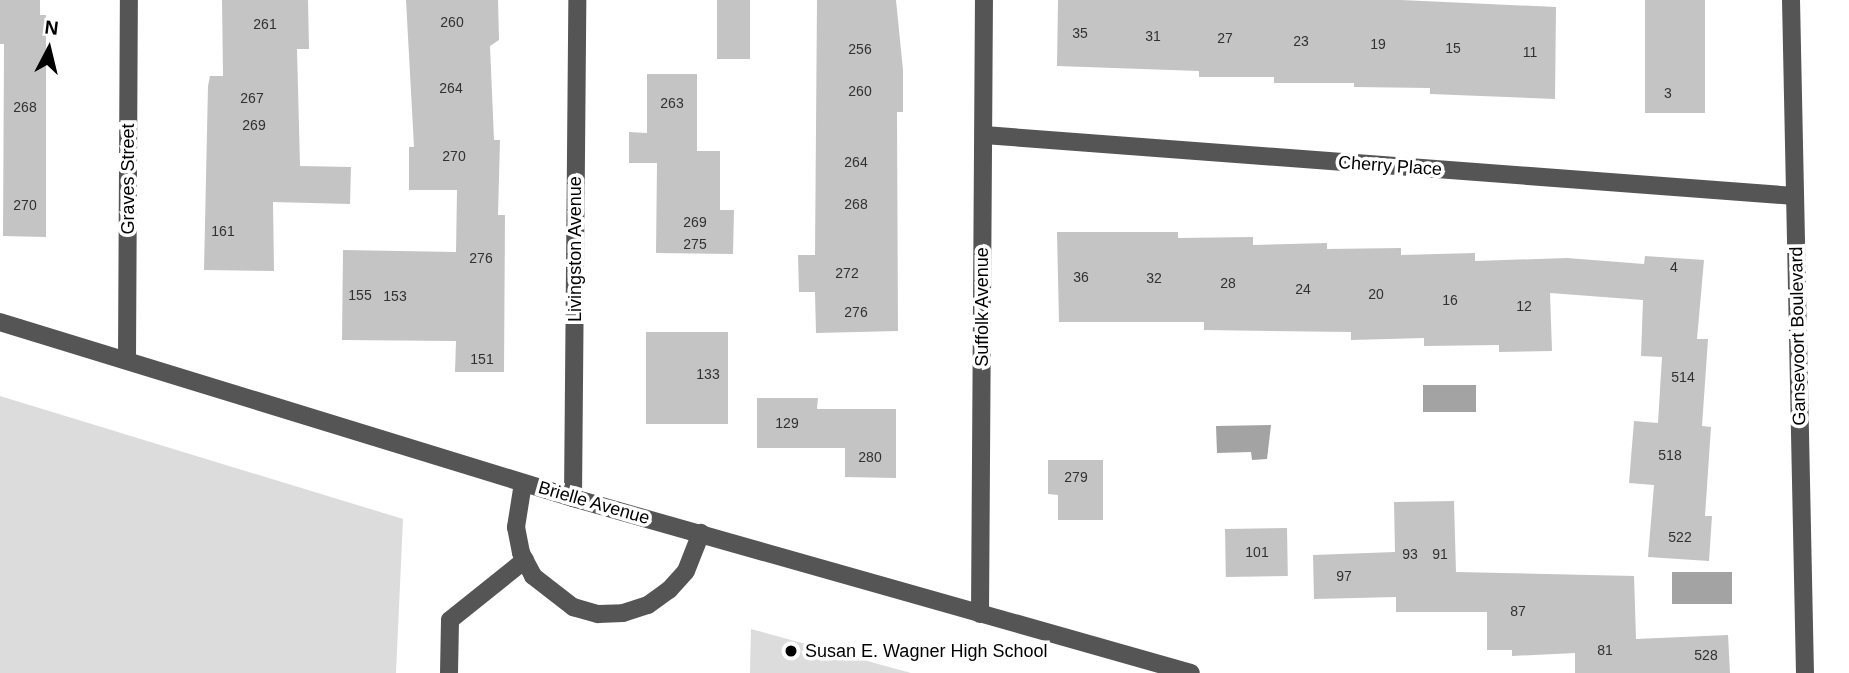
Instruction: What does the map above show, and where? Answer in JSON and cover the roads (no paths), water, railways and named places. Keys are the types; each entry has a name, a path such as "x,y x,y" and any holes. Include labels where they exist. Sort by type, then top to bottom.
{"street":[{"name":"Graves Street","path":"127,358 129,0"},
{"name":"Livingston Avenue","path":"573,498 577,0"},
{"name":"Suffolk Avenue","path":"980,614 984,0"},
{"name":"Gansevoort Boulevard","path":"1791,0 1805,673"},
{"name":"Cherry Place","path":"984,135 1795,196"},
{"name":"Brielle Avenue","path":"0,322 127,358 573,498 1191,673"},
{"path":"523,483 516,527 525,560 551,594 573,607 598,614 623,613 648,605 670,590 685,571 701,533"},
{"path":"449,673 450,620 525,560"}],"place":[{"name":"Susan E. Wagner High School","path":"791,651"}]}
